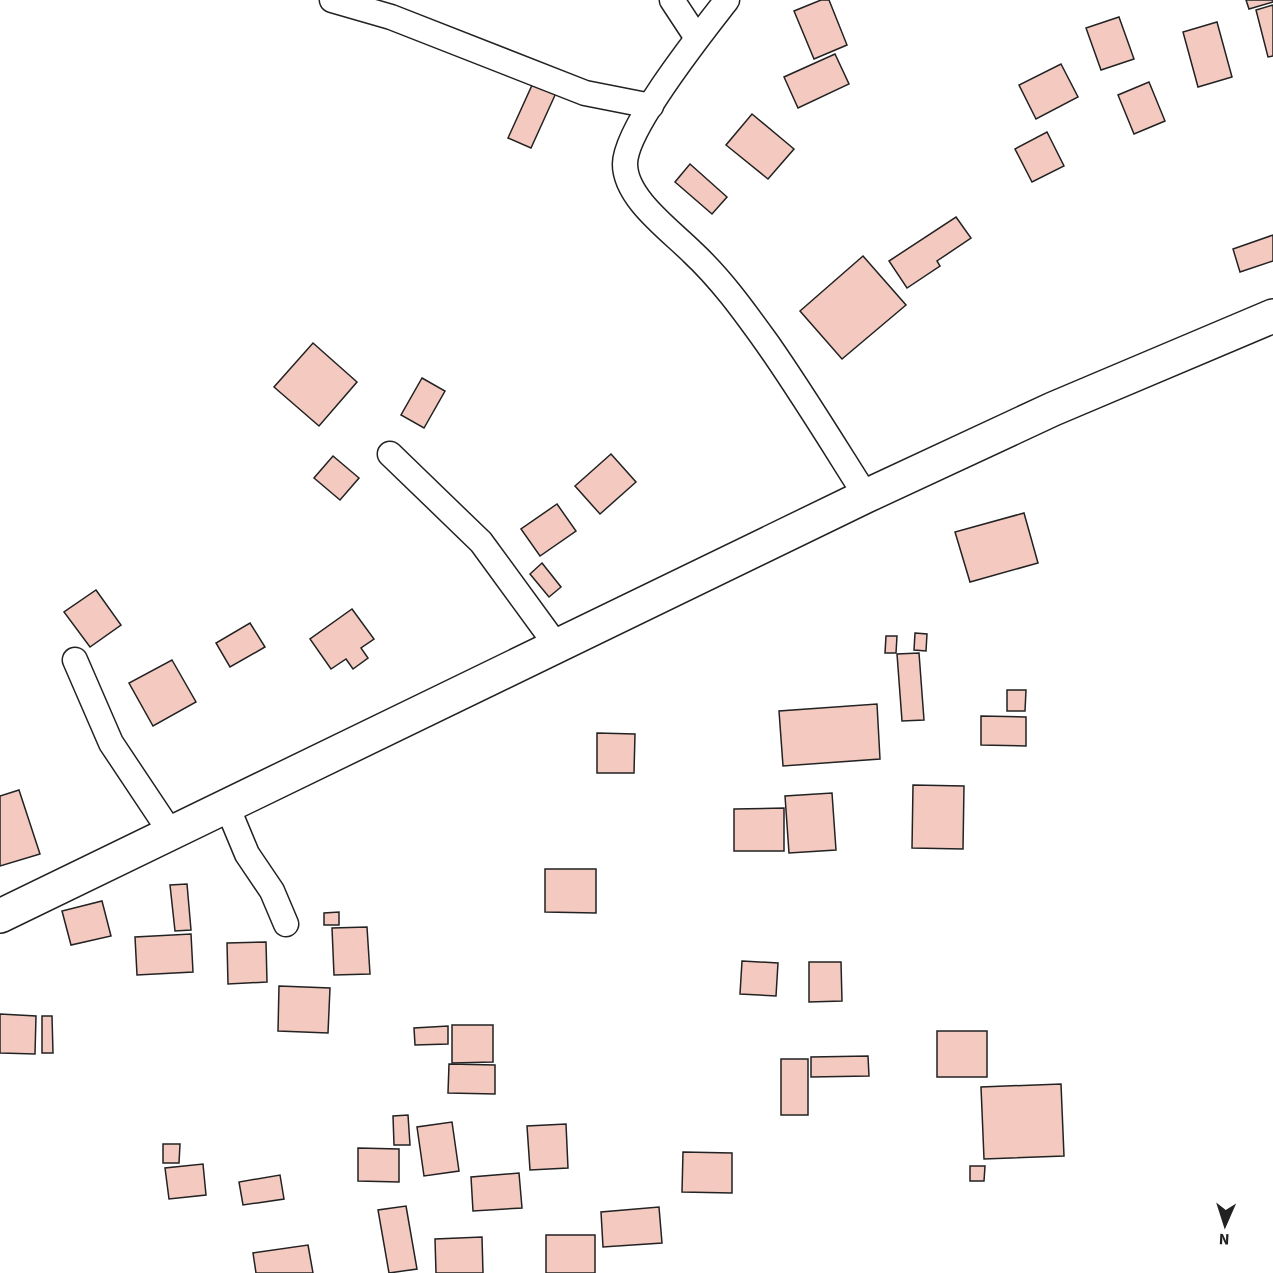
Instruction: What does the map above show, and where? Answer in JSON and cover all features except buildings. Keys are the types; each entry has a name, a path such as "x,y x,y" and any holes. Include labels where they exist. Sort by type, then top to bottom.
{"main road":[{"path":"0,916 866,496 1053,410 1273,316"}],"street":[{"path":"332,0 391,17 585,93 651,106"},
{"path":"672,0 697,38"},
{"path":"727,0 697,38 633,134 625,164 631,190 662,224 714,273 740,305 795,383 866,496"},
{"path":"390,454 481,542 557,646"},
{"path":"75,660 111,743 171,833"},
{"path":"227,806 247,854 272,891 286,924"}]}
